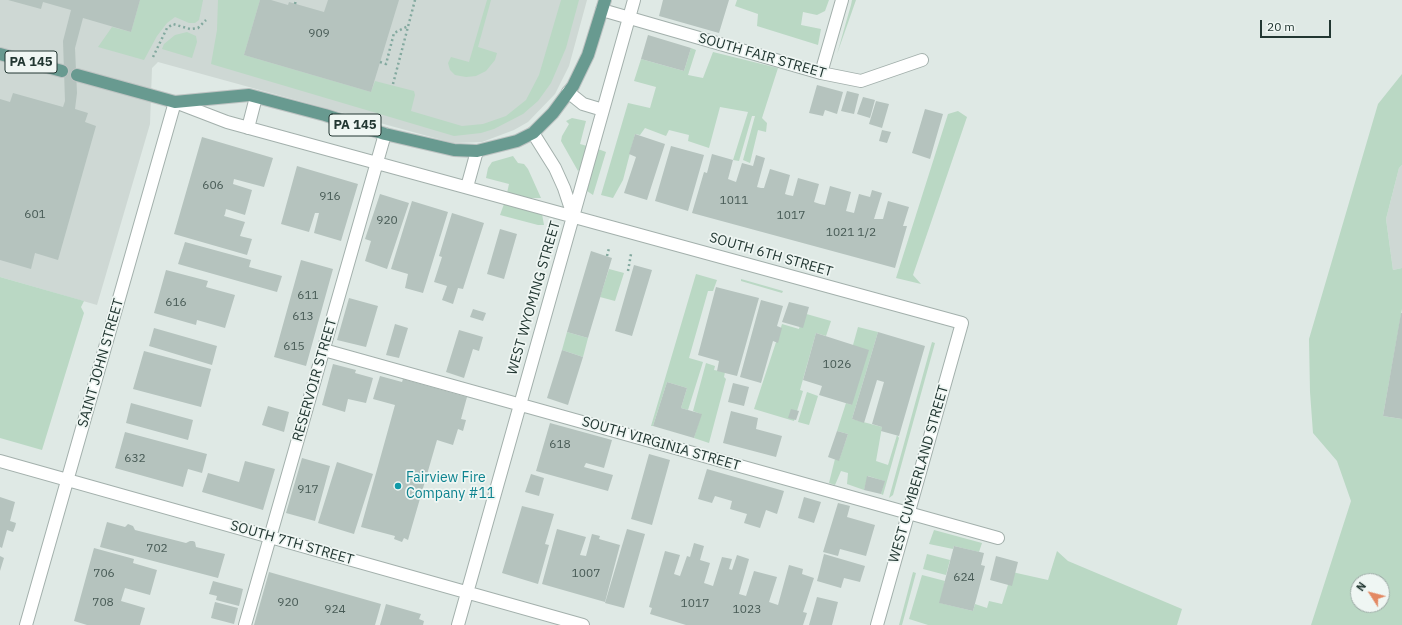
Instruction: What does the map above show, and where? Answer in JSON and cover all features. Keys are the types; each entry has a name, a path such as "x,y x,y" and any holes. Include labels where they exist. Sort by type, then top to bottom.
{"main road":[{"name":"PA 145","path":"77,75 175,102 249,95 325,115 385,134 454,150 477,150 517,141 533,133 553,113 568,92 588,55 603,5"},
{"name":"PA 145","path":"0,54 62,71"}],"street":[{"path":"573,216 634,0"},
{"path":"821,73 842,0"},
{"name":"SOUTH FAIR STREET","path":"603,5 629,18 821,73 861,81 922,60"},
{"path":"568,92 583,104 603,110"},
{"path":"248,128 256,97"},
{"path":"175,102 227,122 467,187 477,150"},
{"name":"SAINT JOHN STREET","path":"26,625 175,102"},
{"name":"WEST WYOMING STREET","path":"458,625 573,216 564,188 555,168 533,133"},
{"name":"RESERVOIR STREET","path":"245,625 385,134"},
{"name":"SOUTH 6TH STREET","path":"467,187 962,323"},
{"name":"WEST CUMBERLAND STREET","path":"877,625 962,323"},
{"name":"SOUTH VIRGINIA STREET","path":"324,350 998,538"},
{"name":"SOUTH 7TH STREET","path":"0,461 583,625"}],"path":[{"path":"295,4 296,0"},
{"path":"393,84 415,0"},
{"path":"153,57 167,28 173,24 190,28 198,28 206,20"},
{"path":"380,62 386,64 394,33 408,26"},
{"path":"607,256 609,248"},
{"path":"628,271 631,254"}],"shaded area":[{"path":"0,0 587,0 569,66 555,94 528,122 514,130 482,142 453,143 158,62 152,68 150,124 97,305 0,277"},
{"path":"1402,165 1402,268 1393,270 1386,219 1399,168"}],"green space":[{"path":"140,0 203,0 199,20 195,23 189,23 175,17 167,23 157,36 144,60 98,47 112,27 131,32"},
{"path":"218,0 260,0 244,55 371,92 375,81 414,91 415,95 411,111 462,126 483,124 506,116 526,100 539,75 561,0 579,0 566,48 551,83 538,101 523,114 494,129 481,133 454,136 211,64 217,30"},
{"path":"487,0 491,0 478,47 497,53 495,60 486,71 476,76 466,77 455,75 450,70 448,63 451,57 469,62"},
{"path":"737,0 829,0 825,11 817,15 803,12 801,25 821,29 818,45 757,26 758,14 735,6"},
{"path":"852,0 856,0 837,54 851,5"},
{"path":"187,32 196,36 197,42 192,58 162,49 164,44 175,35"},
{"path":"691,48 696,50 688,75 703,78 713,52 778,68 762,118 767,123 766,132 758,130 750,163 743,160 755,116 752,116 739,161 733,160 748,112 720,107 709,148 688,141 689,135 669,130 666,136 645,128 640,135 635,134 623,180 613,198 601,195 628,103 650,108 656,87 634,81 641,59 684,71"},
{"path":"1402,74 1402,165 1399,168 1386,219 1393,270 1402,268 1402,309 1383,416 1402,419 1402,625 1311,625 1351,501 1337,461 1313,433 1310,392 1309,339 1378,104"},
{"path":"958,111 967,117 913,275 921,284 896,278 948,114"},
{"path":"572,118 586,121 580,144 587,146 582,166 578,171 561,141 562,136 569,124 566,121"},
{"path":"598,149 606,152 593,195 587,191"},
{"path":"513,156 518,163 524,164 528,169 541,198 526,198 507,193 509,184 486,178 488,168 492,162"},
{"path":"504,204 542,214 544,225 538,225 500,215"},
{"path":"609,269 624,273 615,301 600,297"},
{"path":"696,274 717,280 713,291 708,291 689,358 703,362 688,410 681,408 687,388 667,382 653,426 651,426"},
{"path":"0,277 84,301 81,307 84,313 42,450 0,438"},
{"path":"741,279 783,291 782,293 741,281"},
{"path":"803,313 831,321 826,336 816,333 800,390 803,391 794,421 754,409 782,324 799,329"},
{"path":"858,327 878,332 852,419 882,427 876,461 888,465 897,435 899,438 883,495 881,494 884,481 868,476 864,490 847,484 848,473 841,471 835,485 829,483 835,459 839,460 848,434 837,431 846,403 852,405 853,345"},
{"path":"567,332 588,338 583,357 562,350"},
{"path":"932,342 935,343 893,495 889,498"},
{"path":"706,363 715,366 714,370 725,372 724,377 726,379 709,443 694,438 701,414 693,411"},
{"path":"807,392 818,396 809,425 798,422"},
{"path":"934,530 982,543 979,552 954,546 953,549 929,544"},
{"path":"1057,551 1068,561 1182,609 1177,625 928,625 909,619 922,575 945,581 940,603 973,611 975,604 987,608 989,601 1002,604 1012,572 1048,580"},
{"path":"927,554 950,560 946,575 923,569"},
{"path":"913,572 916,573 902,625 899,625"}],"building":[{"path":"8,0 140,0 131,32 83,18 75,48 77,93 75,109 88,113 85,122 96,126 58,260 35,253 31,269 0,260 0,99 10,102 13,93 63,107 65,101 63,41 71,10 43,2 41,9"},
{"path":"260,0 271,0 288,5 289,2 324,12 328,0 399,0 371,92 244,55"},
{"path":"663,0 729,0 719,33 659,16"},
{"path":"648,35 691,48 684,71 641,59"},
{"path":"817,85 843,92 837,114 825,110 823,116 809,113"},
{"path":"847,91 859,94 854,114 841,111"},
{"path":"863,97 875,100 870,118 857,114"},
{"path":"876,101 889,104 882,128 869,124"},
{"path":"925,109 943,114 930,159 912,153"},
{"path":"882,130 891,132 887,143 879,141"},
{"path":"635,134 665,144 647,200 624,193 636,157 629,154"},
{"path":"202,137 273,158 264,187 234,179 233,184 252,190 245,215 226,209 224,216 245,222 240,236 252,239 247,255 174,234"},
{"path":"671,146 704,155 688,211 655,201"},
{"path":"712,154 733,160 728,179 736,182 742,163 753,166 756,155 765,158 757,187 764,188 770,169 790,175 785,194 788,195 793,196 798,178 819,184 814,202 820,204 825,205 830,186 851,192 846,211 854,213 859,194 870,197 872,190 882,193 874,219 883,219 888,201 909,207 903,226 907,226 895,268 692,213 704,172 707,173"},
{"path":"297,166 358,184 341,241 314,233 319,213 315,213 309,232 281,224"},
{"path":"380,194 409,203 387,269 365,261 371,241 365,239"},
{"path":"412,201 448,212 423,293 405,288 408,274 391,269"},
{"path":"452,213 484,223 463,289 458,288 453,304 442,300 447,286 434,282 442,257 439,256"},
{"path":"500,229 517,234 504,279 487,274"},
{"path":"185,242 251,260 249,267 282,276 277,292 178,264"},
{"path":"591,251 612,258 588,338 567,332"},
{"path":"301,260 333,269 306,366 274,357"},
{"path":"634,265 652,270 632,336 615,331"},
{"path":"166,270 208,281 206,287 235,295 225,328 197,320 196,325 154,313"},
{"path":"716,287 759,298 737,376 717,371 719,361 698,355"},
{"path":"349,298 378,306 366,347 337,340"},
{"path":"761,300 783,306 777,326 782,328 778,343 773,341 761,383 740,377"},
{"path":"789,302 809,307 803,328 782,322"},
{"path":"473,309 486,313 483,321 470,317"},
{"path":"1402,313 1402,419 1383,416"},
{"path":"395,324 408,328 399,358 386,355"},
{"path":"154,328 217,346 212,365 149,346"},
{"path":"459,330 483,337 479,351 473,349 464,378 446,372"},
{"path":"878,332 925,346 899,436 881,431 882,427 872,424 884,382 877,380 864,423 852,419"},
{"path":"816,333 869,350 852,405 819,395 822,386 803,380"},
{"path":"562,350 583,357 568,405 547,398"},
{"path":"144,351 211,369 201,407 133,389"},
{"path":"333,364 356,370 355,373 373,378 366,403 348,399 345,412 322,405"},
{"name":"Fairview Fire Company #11","path":"380,376 402,382 403,379 467,397 461,419 466,420 463,431 458,429 453,445 437,440 408,540 404,538 402,542 394,539 395,536 361,527 395,405 373,399"},
{"path":"667,382 687,388 681,408 702,414 694,438 653,426"},
{"path":"733,383 749,387 744,406 728,402"},
{"path":"131,403 193,420 188,440 126,423"},
{"path":"268,406 289,412 284,432 262,425"},
{"path":"791,409 799,411 796,420 788,418"},
{"path":"731,411 758,418 756,429 782,436 776,457 723,443"},
{"path":"550,423 612,440 604,468 586,463 584,467 613,475 608,491 536,471"},
{"path":"837,431 848,434 839,461 828,457"},
{"path":"125,432 207,454 202,473 188,469 183,487 115,468"},
{"path":"649,454 670,460 652,525 631,519"},
{"path":"302,458 330,466 315,521 286,513"},
{"path":"245,461 275,469 263,510 202,492 208,473 239,482"},
{"path":"337,462 373,474 354,534 318,523"},
{"path":"707,469 784,491 777,514 766,510 760,528 744,523 747,514 730,509 732,501 715,496 712,503 698,499"},
{"path":"531,474 544,478 539,496 525,492"},
{"path":"867,476 885,481 881,494 864,490"},
{"path":"0,497 15,502 10,521 16,523 13,532 7,530 2,548 0,547"},
{"path":"804,497 821,502 814,523 798,518"},
{"path":"838,503 850,506 847,517 875,525 866,556 840,549 838,556 823,552"},
{"path":"522,506 554,514 545,544 549,545 538,584 502,573"},
{"path":"107,522 125,527 128,524 133,526 135,530 186,543 193,541 195,542 196,547 225,554 218,578 100,547"},
{"path":"557,529 586,537 580,555 586,556 592,534 600,536 599,539 620,545 605,602 542,584"},
{"path":"627,529 645,534 624,608 605,603"},
{"path":"694,543 704,546 700,560 710,563 704,583 713,586 722,557 732,559 729,569 732,570 737,555 749,559 739,594 746,596 754,571 777,577 769,602 778,605 789,565 803,569 802,574 814,578 803,612 807,613 803,625 686,625 650,614 652,608 649,607 665,551 680,555 674,574 680,576 687,556 690,557"},
{"path":"954,546 984,553 981,565 985,566 973,611 939,603"},
{"path":"94,548 134,559 133,563 157,570 150,595 125,588 121,601 145,608 140,625 87,625 74,621"},
{"path":"824,554 865,566 860,582 844,578 841,588 817,581"},
{"path":"0,556 4,558 0,571"},
{"path":"996,556 1018,562 1012,586 990,580"},
{"path":"269,572 381,604 375,625 254,625"},
{"path":"213,581 243,589 239,606 216,600 217,596 209,594"},
{"path":"817,597 838,602 832,625 809,625"},
{"path":"215,602 238,608 234,624 211,618"},
{"path":"386,604 421,614 419,619 424,621 423,625 380,625"}],"place":[{"name":"Fairview Fire Company #11","path":"398,486"}]}
